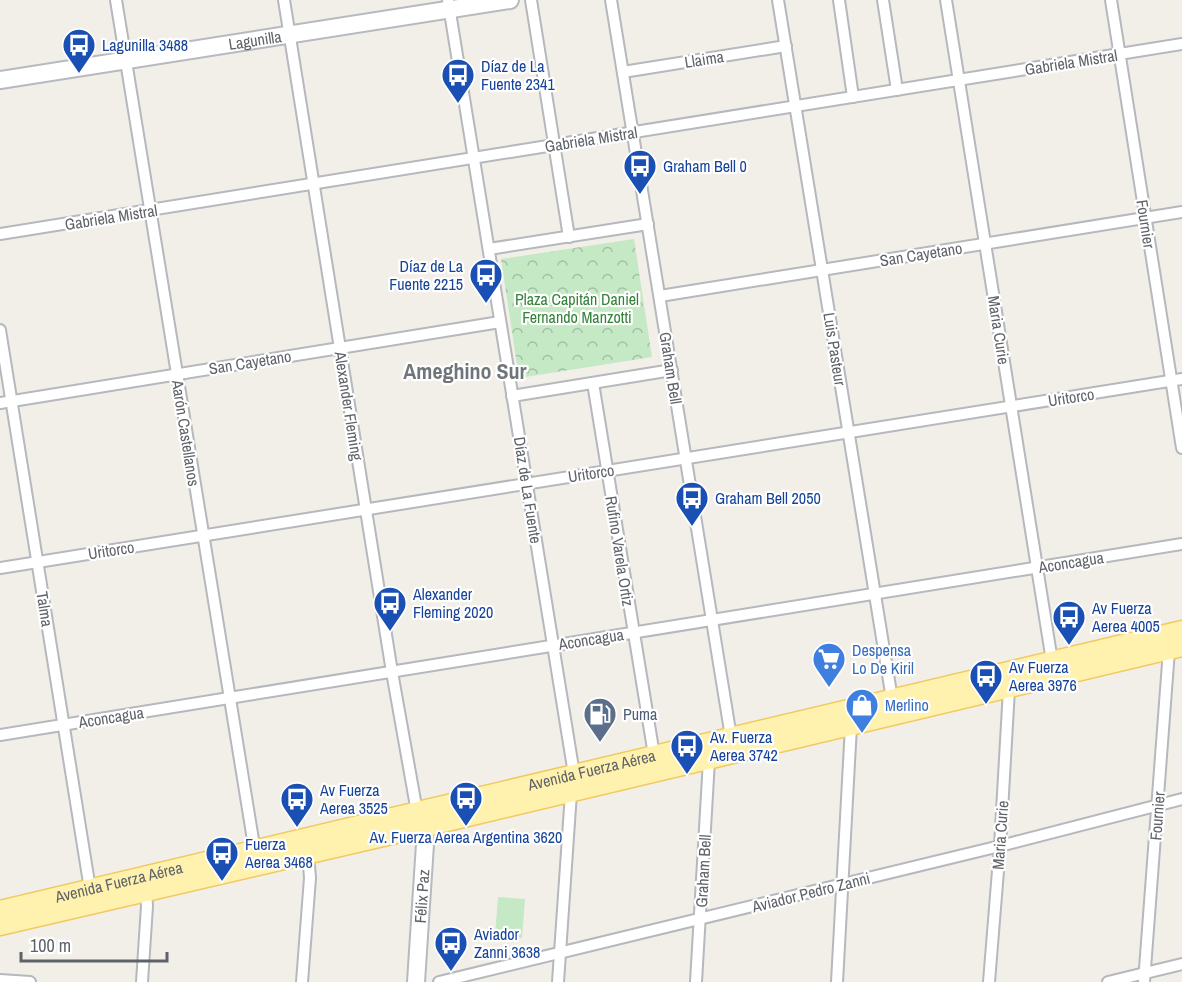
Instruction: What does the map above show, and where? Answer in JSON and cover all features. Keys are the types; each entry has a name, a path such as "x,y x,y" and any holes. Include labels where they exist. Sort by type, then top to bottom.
{"main road":[{"name":"Lagunilla","path":"0,80 290,36 449,5 510,0"},
{"name":"Avenida Fuerza Aérea","path":"0,926 146,892 257,857 308,853 574,774 1182,630"},
{"name":"Avenida Fuerza Aérea","path":"0,910 90,889 257,857 419,820 571,793 1175,649"},
{"name":"Félix Paz","path":"416,982 425,844 419,820"}],"street":[{"name":"Aarón Castellanos","path":"116,0 257,857"},
{"name":"Alexander Fleming","path":"284,0 392,672 419,820"},
{"path":"531,0 569,237"},
{"name":"Graham Bell","path":"611,0 731,737"},
{"name":"Luis Pasteur","path":"778,0 892,699"},
{"path":"839,0 853,97"},
{"path":"883,0 897,90"},
{"name":"Maria Curie","path":"946,0 1052,661"},
{"name":"Fournier","path":"1110,0 1145,218 1177,380 1182,448"},
{"name":"Díaz de La Fuente","path":"449,5 574,774 558,982"},
{"name":"Gabriela Mistral","path":"0,234 1182,44"},
{"name":"Llaima","path":"623,72 786,46"},
{"name":"San Cayetano","path":"660,296 1182,212"},
{"path":"489,249 648,224"},
{"name":"San Cayetano","path":"6,402 500,322"},
{"name":"Talma","path":"0,330 6,402 37,562 90,889"},
{"path":"512,396 672,370"},
{"name":"Uritorco","path":"0,568 1177,380"},
{"name":"Rufino Varela Ortiz","path":"593,383 654,755"},
{"name":"Aconcagua","path":"0,735 1182,544"},
{"name":"Fournier","path":"1144,977 1158,805 1175,649"},
{"name":"Maria Curie","path":"989,982 1000,846 1008,688"},
{"path":"837,982 851,726"},
{"name":"Graham Bell","path":"696,982 709,760"},
{"name":"Aviador Pedro Zanni","path":"439,982 700,920 1182,800"},
{"path":"302,982 310,878 308,853"},
{"path":"141,982 146,892"},
{"path":"1108,982 1144,977 1182,964"},
{"path":"0,980 30,982"}],"green space":[{"name":"Plaza Capitán Daniel Fernando Manzotti","path":"634,239 652,357 519,378 501,259"},
{"path":"498,897 525,899 522,938 495,936"}],"place":[{"name":"Lagunilla 3488","path":"79,74"},
{"name":"Díaz de La Fuente 2341","path":"458,104"},
{"name":"Graham Bell 0","path":"640,195"},
{"name":"Díaz de La Fuente 2215","path":"486,304"},
{"name":"Graham Bell 2050","path":"692,527"},
{"name":"Alexander Fleming 2020","path":"390,632"},
{"name":"Av Fuerza Aerea 4005","path":"1069,646"},
{"name":"Despensa Lo De Kiril","path":"829,688"},
{"name":"Av Fuerza Aerea 3976","path":"986,705"},
{"name":"Merlino","path":"862,734"},
{"name":"Puma","path":"600,743"},
{"name":"Av. Fuerza Aerea 3742","path":"687,775"},
{"name":"Av. Fuerza Aerea Argentina 3620","path":"466,827"},
{"name":"Av Fuerza Aerea 3525","path":"297,828"},
{"name":"Fuerza Aerea 3468","path":"222,882"},
{"name":"Aviador Zanni 3638","path":"451,972"}],"district":[{"name":"Ameghino Sur","path":"465,371"}]}
